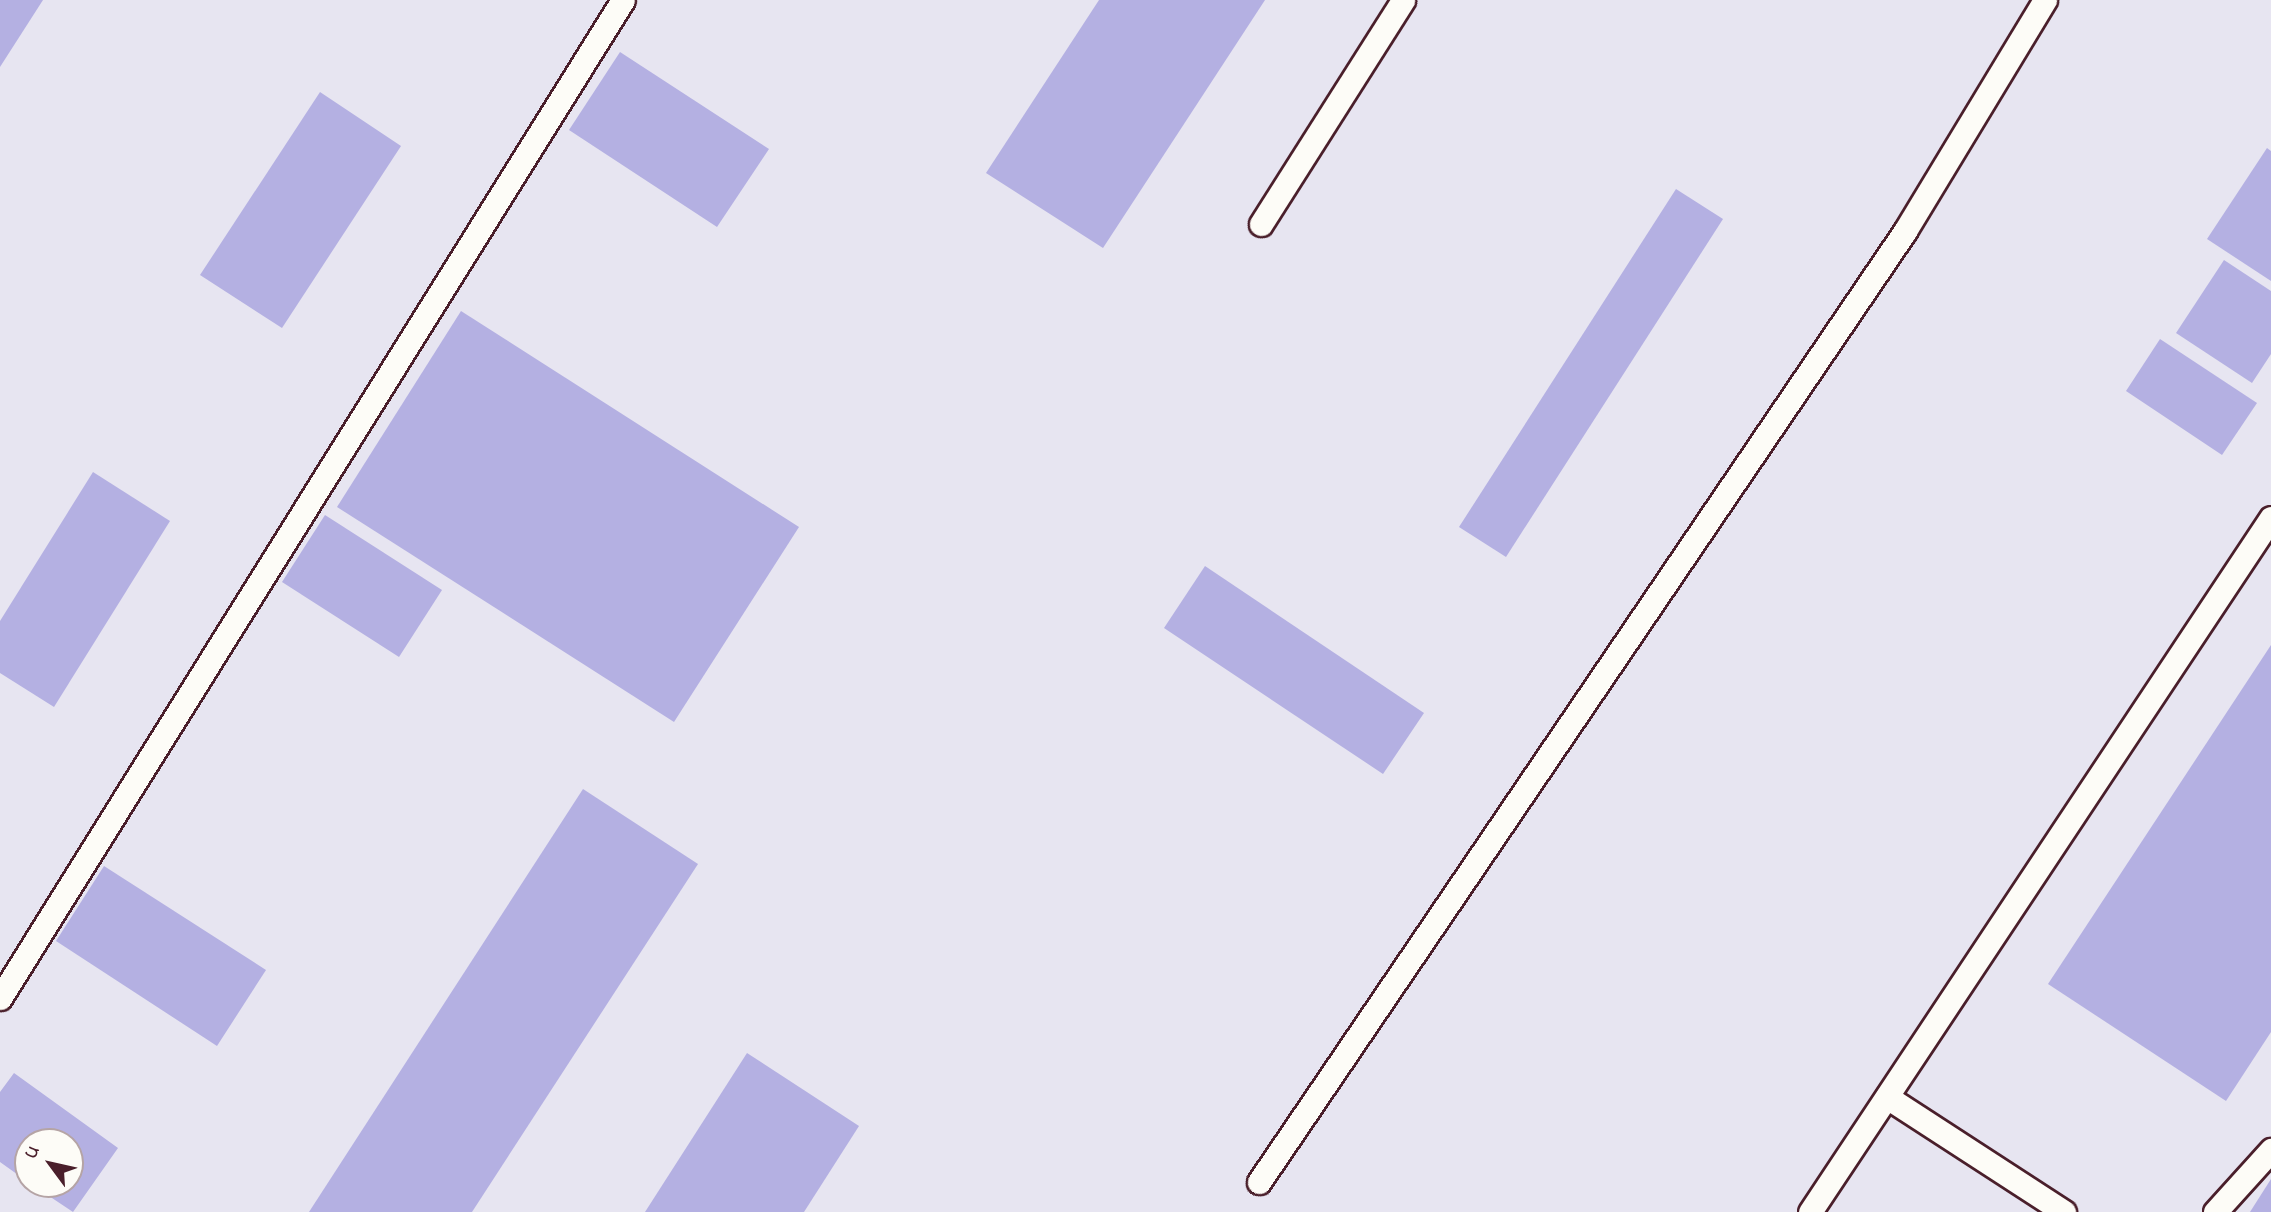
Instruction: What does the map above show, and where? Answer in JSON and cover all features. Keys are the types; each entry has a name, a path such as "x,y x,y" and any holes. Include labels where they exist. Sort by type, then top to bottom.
{"lane":[{"path":"0,998 623,0"},
{"path":"1261,224 1403,0"},
{"path":"1259,1182 1905,231 2045,0"},
{"path":"1810,1212 2271,517"},
{"path":"1887,1097 2064,1212"},
{"path":"2215,1212 2271,1150"}],"shaded area":[{"path":"0,0 2271,0 2271,1212 0,1212"}],"building":[{"path":"0,0 43,0 0,67"},
{"path":"1099,0 1265,0 1103,248 986,173"},
{"path":"620,52 769,149 717,227 569,130"},
{"path":"320,92 401,146 282,328 200,275"},
{"path":"2267,148 2271,151 2271,281 2207,239"},
{"path":"1676,189 1723,219 1506,557 1459,527"},
{"path":"2224,260 2271,291 2271,354 2252,383 2176,333"},
{"path":"461,311 799,527 674,722 337,507"},
{"path":"2160,339 2257,403 2222,455 2126,391"},
{"path":"93,472 170,521 54,707 0,673 0,621"},
{"path":"325,515 442,590 399,657 282,582"},
{"path":"1205,566 1424,713 1383,774 1164,628"},
{"path":"2271,645 2271,1032 2226,1101 2048,984"},
{"path":"583,789 698,864 472,1212 309,1212"},
{"path":"104,866 266,970 217,1046 56,941"},
{"path":"747,1053 859,1126 804,1212 645,1212"},
{"path":"14,1073 118,1148 84,1196 84,1128 14,1128 14,1172 0,1162 0,1092"},
{"path":"2271,1179 2271,1212 2250,1212"},
{"path":"52,1198 83,1198 73,1212"}]}
